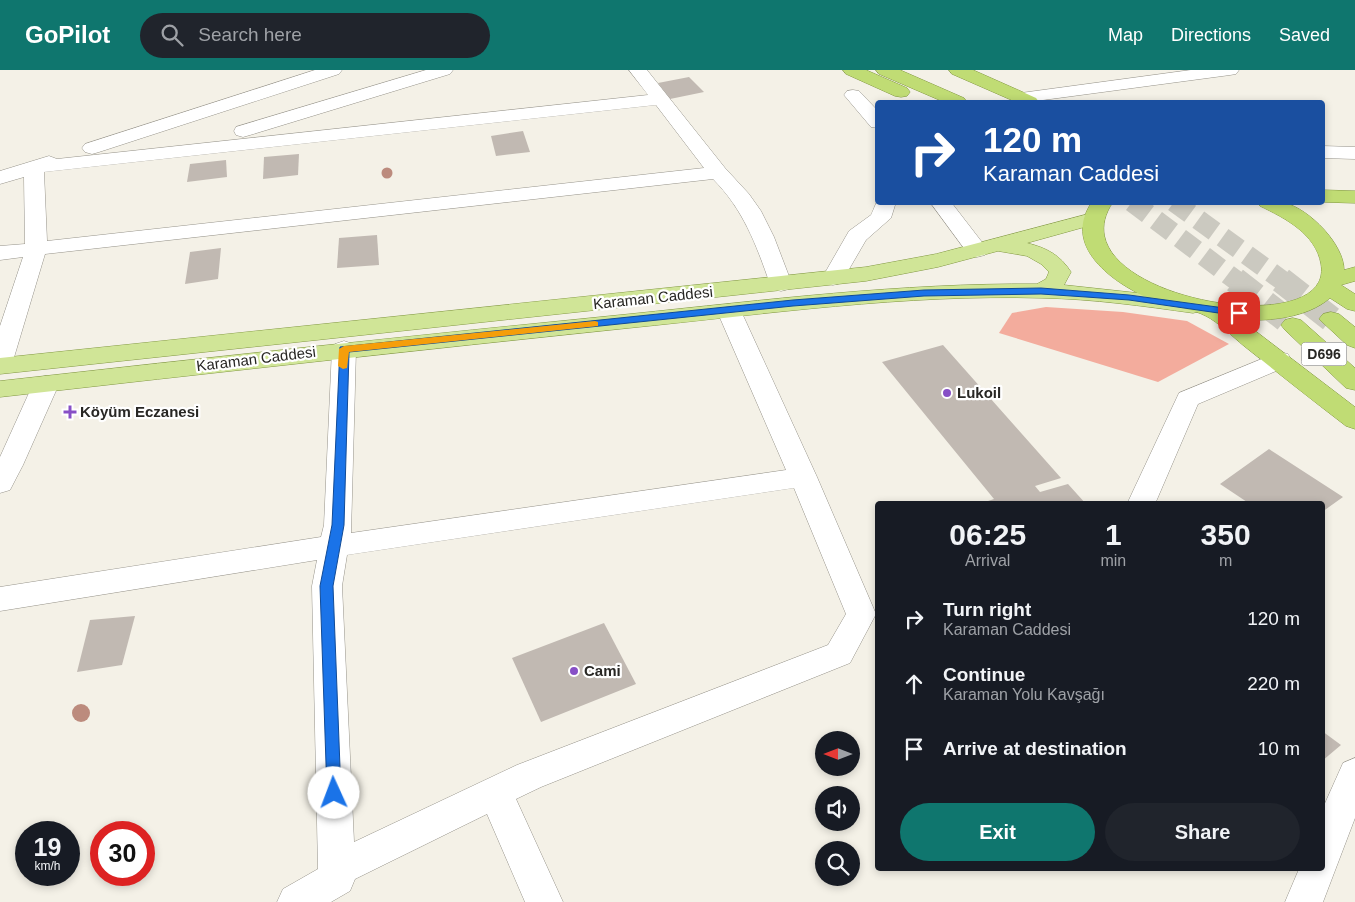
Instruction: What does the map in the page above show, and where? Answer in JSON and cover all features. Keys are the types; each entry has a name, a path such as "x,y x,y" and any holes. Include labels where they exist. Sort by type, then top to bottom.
{"highway":[{"path":"852,70 920,100"},
{"path":"885,70 953,100"},
{"path":"924,70 991,100"},
{"path":"958,70 1025,100"},
{"path":"1325,196 1355,197"},
{"path":"1092,210 1092,230 1095,243 1103,256 1115,268 1152,291 1206,308 1239,313 1276,312 1306,303 1317,297 1329,284 1333,272 1329,253 1323,243 1305,224 1272,205"},
{"path":"1329,284 1355,274"},
{"path":"1329,284 1355,304"},
{"path":"1206,308 1279,360 1355,420"},
{"name":"D696","path":"1331,319 1355,340"},
{"name":"D696","path":"1292,325 1355,382"}],"main road":[{"name":"Karaman Caddesi","path":"0,365 833,278 906,266 987,248 1092,210"},
{"path":"987,248 1031,250 1055,264 1060,272 1058,280 1052,286 1041,291"},
{"name":"Karaman Caddesi","path":"0,389 344,349 892,295 1041,291 1129,297 1206,308"}],"street":[{"path":"0,178 333,70"},
{"path":"179,150 444,70"},
{"path":"638,70 718,172 738,190 760,226 781,284"},
{"path":"1025,100 1230,70"},
{"path":"1078,91 1100,100"},
{"path":"853,95 875,120"},
{"path":"34,167 661,99"},
{"path":"1325,152 1355,153"},
{"path":"0,365 36,249 34,167"},
{"path":"0,253 718,172"},
{"path":"833,278 857,236 880,218 885,205"},
{"path":"943,205 987,248"},
{"path":"336,869 529,776 839,654 861,614 803,477 729,311"},
{"path":"296,902 337,878 327,586 338,525 344,349"},
{"path":"1142,501 1188,399 1279,360"},
{"path":"0,483 46,384"},
{"path":"0,599 334,546 803,477"},
{"path":"1325,848 1355,774"},
{"path":"495,792 544,902"},
{"path":"1304,902 1316,871"}],"shaded area":[{"path":"1046,307 1123,312 1187,321 1229,344 1158,382 999,333 1012,313"}],"building":[{"path":"689,77 704,92 670,99 658,83"},
{"path":"523,131 530,152 496,156 491,136"},
{"path":"299,154 298,175 263,179 264,157"},
{"path":"226,160 227,177 187,182 190,164"},
{"path":"377,235 379,265 337,268 339,238"},
{"path":"221,248 218,279 185,284 190,252"},
{"path":"943,345 1061,478 1035,486 1040,492 1068,484 1083,501 988,501 994,499 882,362"},
{"path":"1269,449 1343,497 1325,510 1325,501 1246,501 1220,484"},
{"path":"135,616 122,665 77,672 90,620"},
{"name":"Cami","path":"604,623 636,684 541,722 512,658"},
{"path":"1325,733 1341,745 1325,758"}],"tunnel":[{"path":"1136,205 1237,281"},
{"path":"1178,205 1283,281"},
{"path":"1235,280 1293,325"},
{"path":"1281,280 1331,319"}],"slow traffic":[{"path":"343,366 344,349 595,324"}],"place":[{"name":"Lukoil","path":"947,393"},
{"name":"Köyüm Eczanesi","path":"70,412"},
{"name":"Cami","path":"574,671"}],"route":[{"path":"334,793 327,586 338,525 344,349 793,303 924,293 1041,291 1129,297 1239,313"}]}
